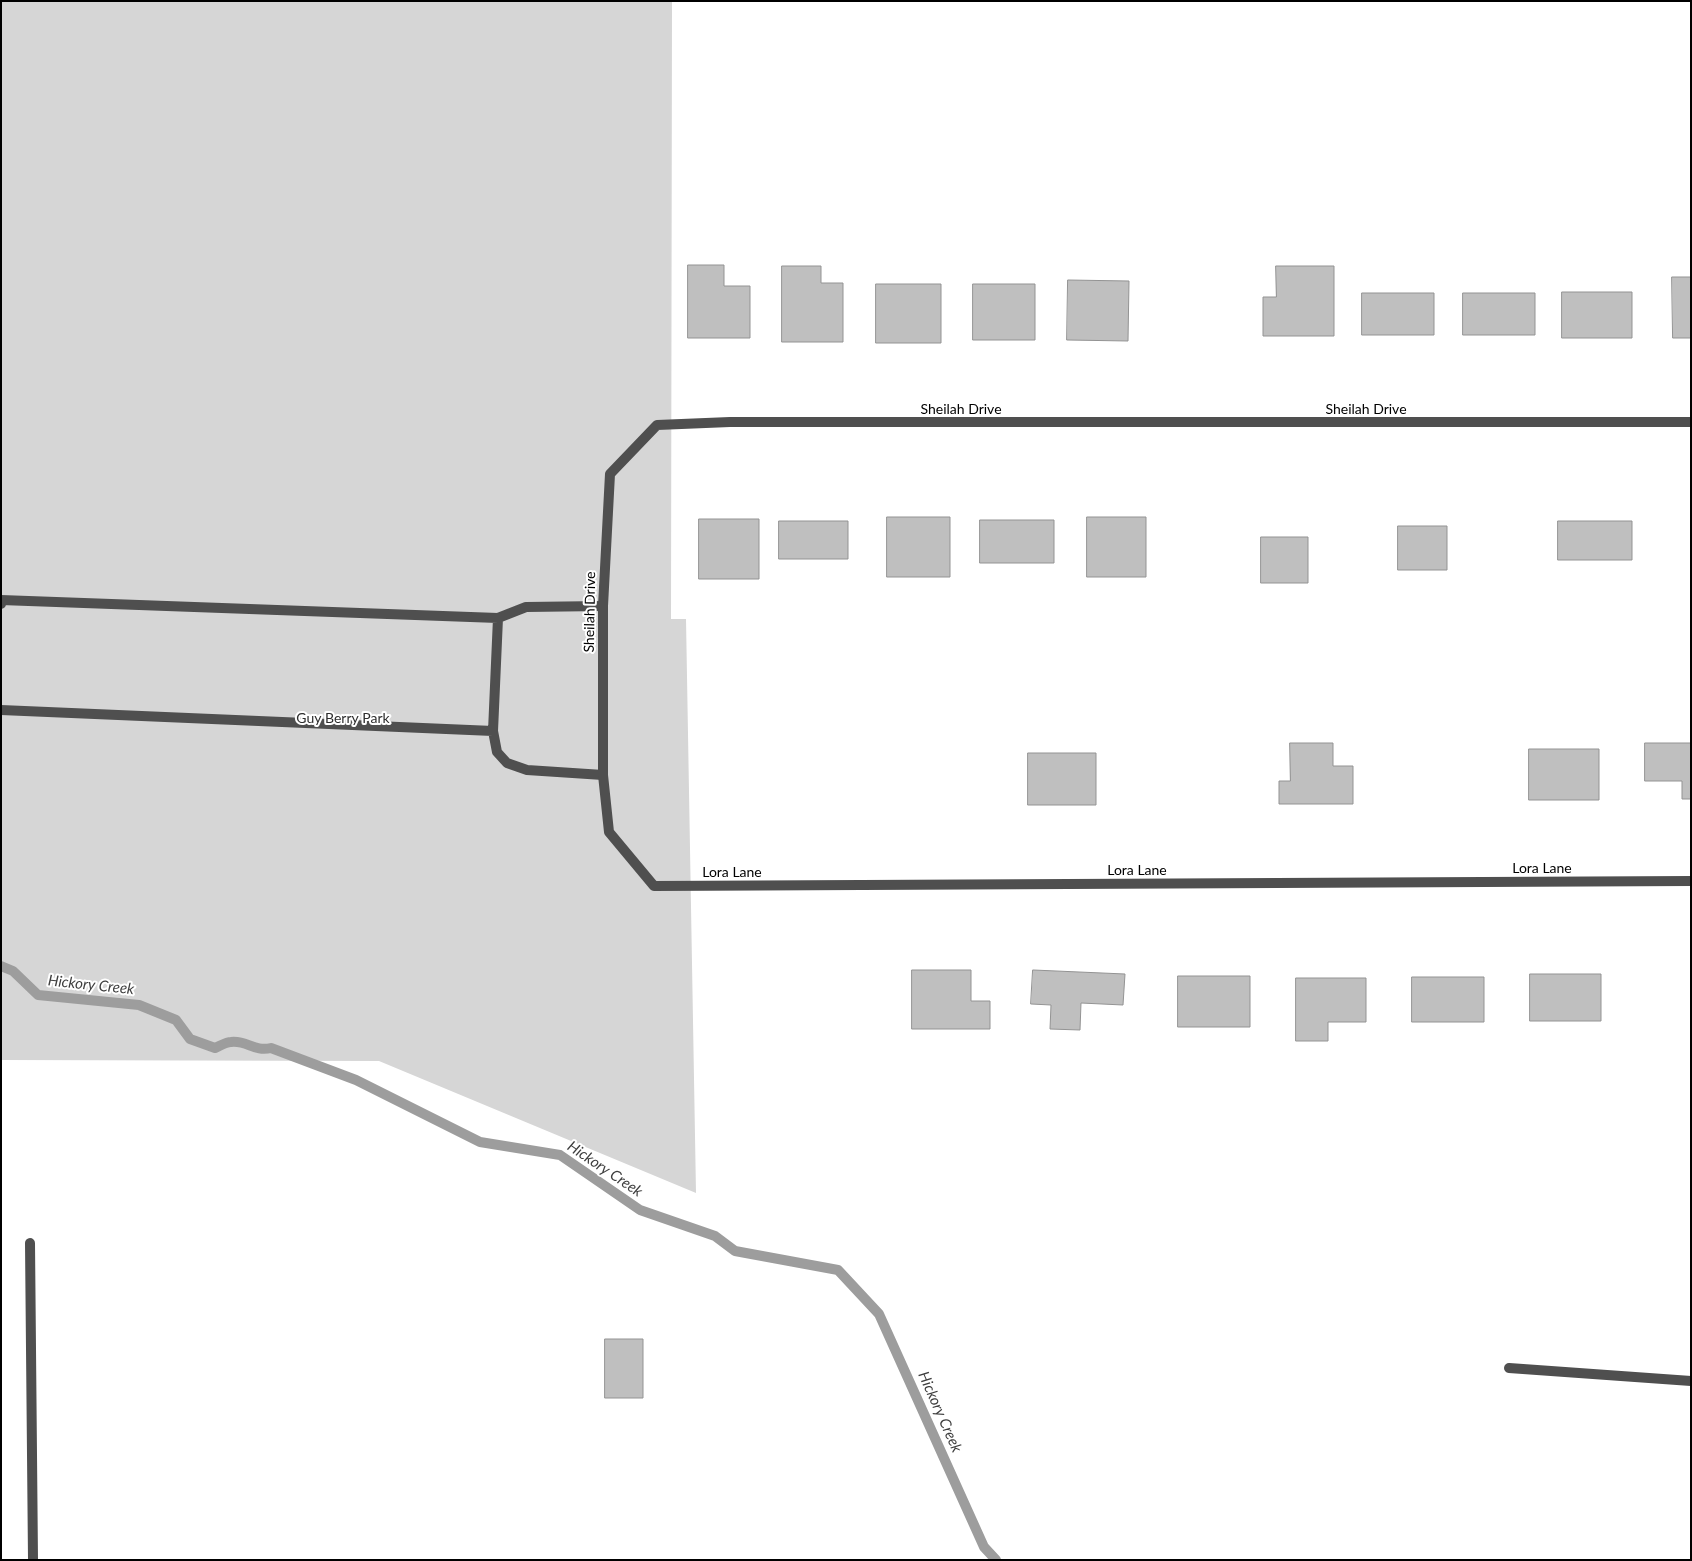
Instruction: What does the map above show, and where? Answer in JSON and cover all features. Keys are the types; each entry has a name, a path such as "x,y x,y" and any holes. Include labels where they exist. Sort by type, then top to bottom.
{"street":[{"name":"Sheilah Drive","path":"610,832 603,775 603,606 610,474 657,425 730,422 1691,422"},
{"path":"1,604 1,600 498,618 526,607 603,606"},
{"path":"498,618 493,731 497,752 507,763 527,770 603,775"},
{"path":"1,710 493,731"},
{"name":"Lora Lane","path":"610,832 654,886 1691,881"},
{"path":"30,1243 33,1560"},
{"path":"1509,1368 1691,1381"}],"green space":[{"name":"Guy Berry Park","path":"1,1 672,1 671,619 686,619 696,1193 379,1061 1,1060"}],"building":[{"path":"688,265 724,265 724,286 750,286 750,338 688,338"},
{"path":"782,266 821,266 821,283 843,283 843,342 782,342"},
{"path":"1276,266 1334,266 1334,336 1263,336 1263,297 1276,297"},
{"path":"1672,277 1691,277 1691,338 1673,338"},
{"path":"1068,280 1129,281 1128,341 1067,340"},
{"path":"876,284 941,284 941,343 876,343"},
{"path":"973,284 1035,284 1035,340 973,340"},
{"path":"1562,292 1632,292 1632,338 1562,338"},
{"path":"1362,293 1434,293 1434,335 1362,335"},
{"path":"1463,293 1535,293 1535,335 1463,335"},
{"path":"887,517 950,517 950,577 887,577"},
{"path":"1087,517 1146,517 1146,577 1087,577"},
{"path":"699,519 759,519 759,579 699,579"},
{"path":"980,520 1054,520 1054,563 980,563"},
{"path":"779,521 848,521 848,559 779,559"},
{"path":"1558,521 1632,521 1632,560 1558,560"},
{"path":"1398,526 1447,526 1447,570 1398,570"},
{"path":"1261,537 1308,537 1308,583 1261,583"},
{"path":"1290,743 1333,743 1333,766 1353,766 1353,804 1279,804 1279,781 1290,781"},
{"path":"1645,743 1691,743 1691,799 1682,799 1682,781 1645,781"},
{"path":"1529,749 1599,749 1599,800 1529,800"},
{"path":"1028,753 1096,753 1096,805 1028,805"},
{"path":"912,970 971,970 971,1001 990,1001 990,1029 912,1029"},
{"path":"1033,970 1125,974 1123,1005 1081,1003 1080,1030 1050,1029 1051,1005 1031,1004"},
{"path":"1530,974 1601,974 1601,1021 1530,1021"},
{"path":"1178,976 1250,976 1250,1027 1178,1027"},
{"path":"1412,977 1484,977 1484,1022 1412,1022"},
{"path":"1296,978 1366,978 1366,1022 1328,1022 1328,1041 1296,1041"},
{"path":"605,1339 643,1339 643,1398 605,1398"}],"waterway":[{"name":"Hickory Creek","path":"1,966 13,971 38,995 139,1005 176,1020 190,1039 215,1048 227,1043 237,1042 265,1049 271,1048 356,1080 480,1142 560,1155 640,1210 715,1236 735,1251 838,1270 879,1314 984,1547 996,1560"}]}
